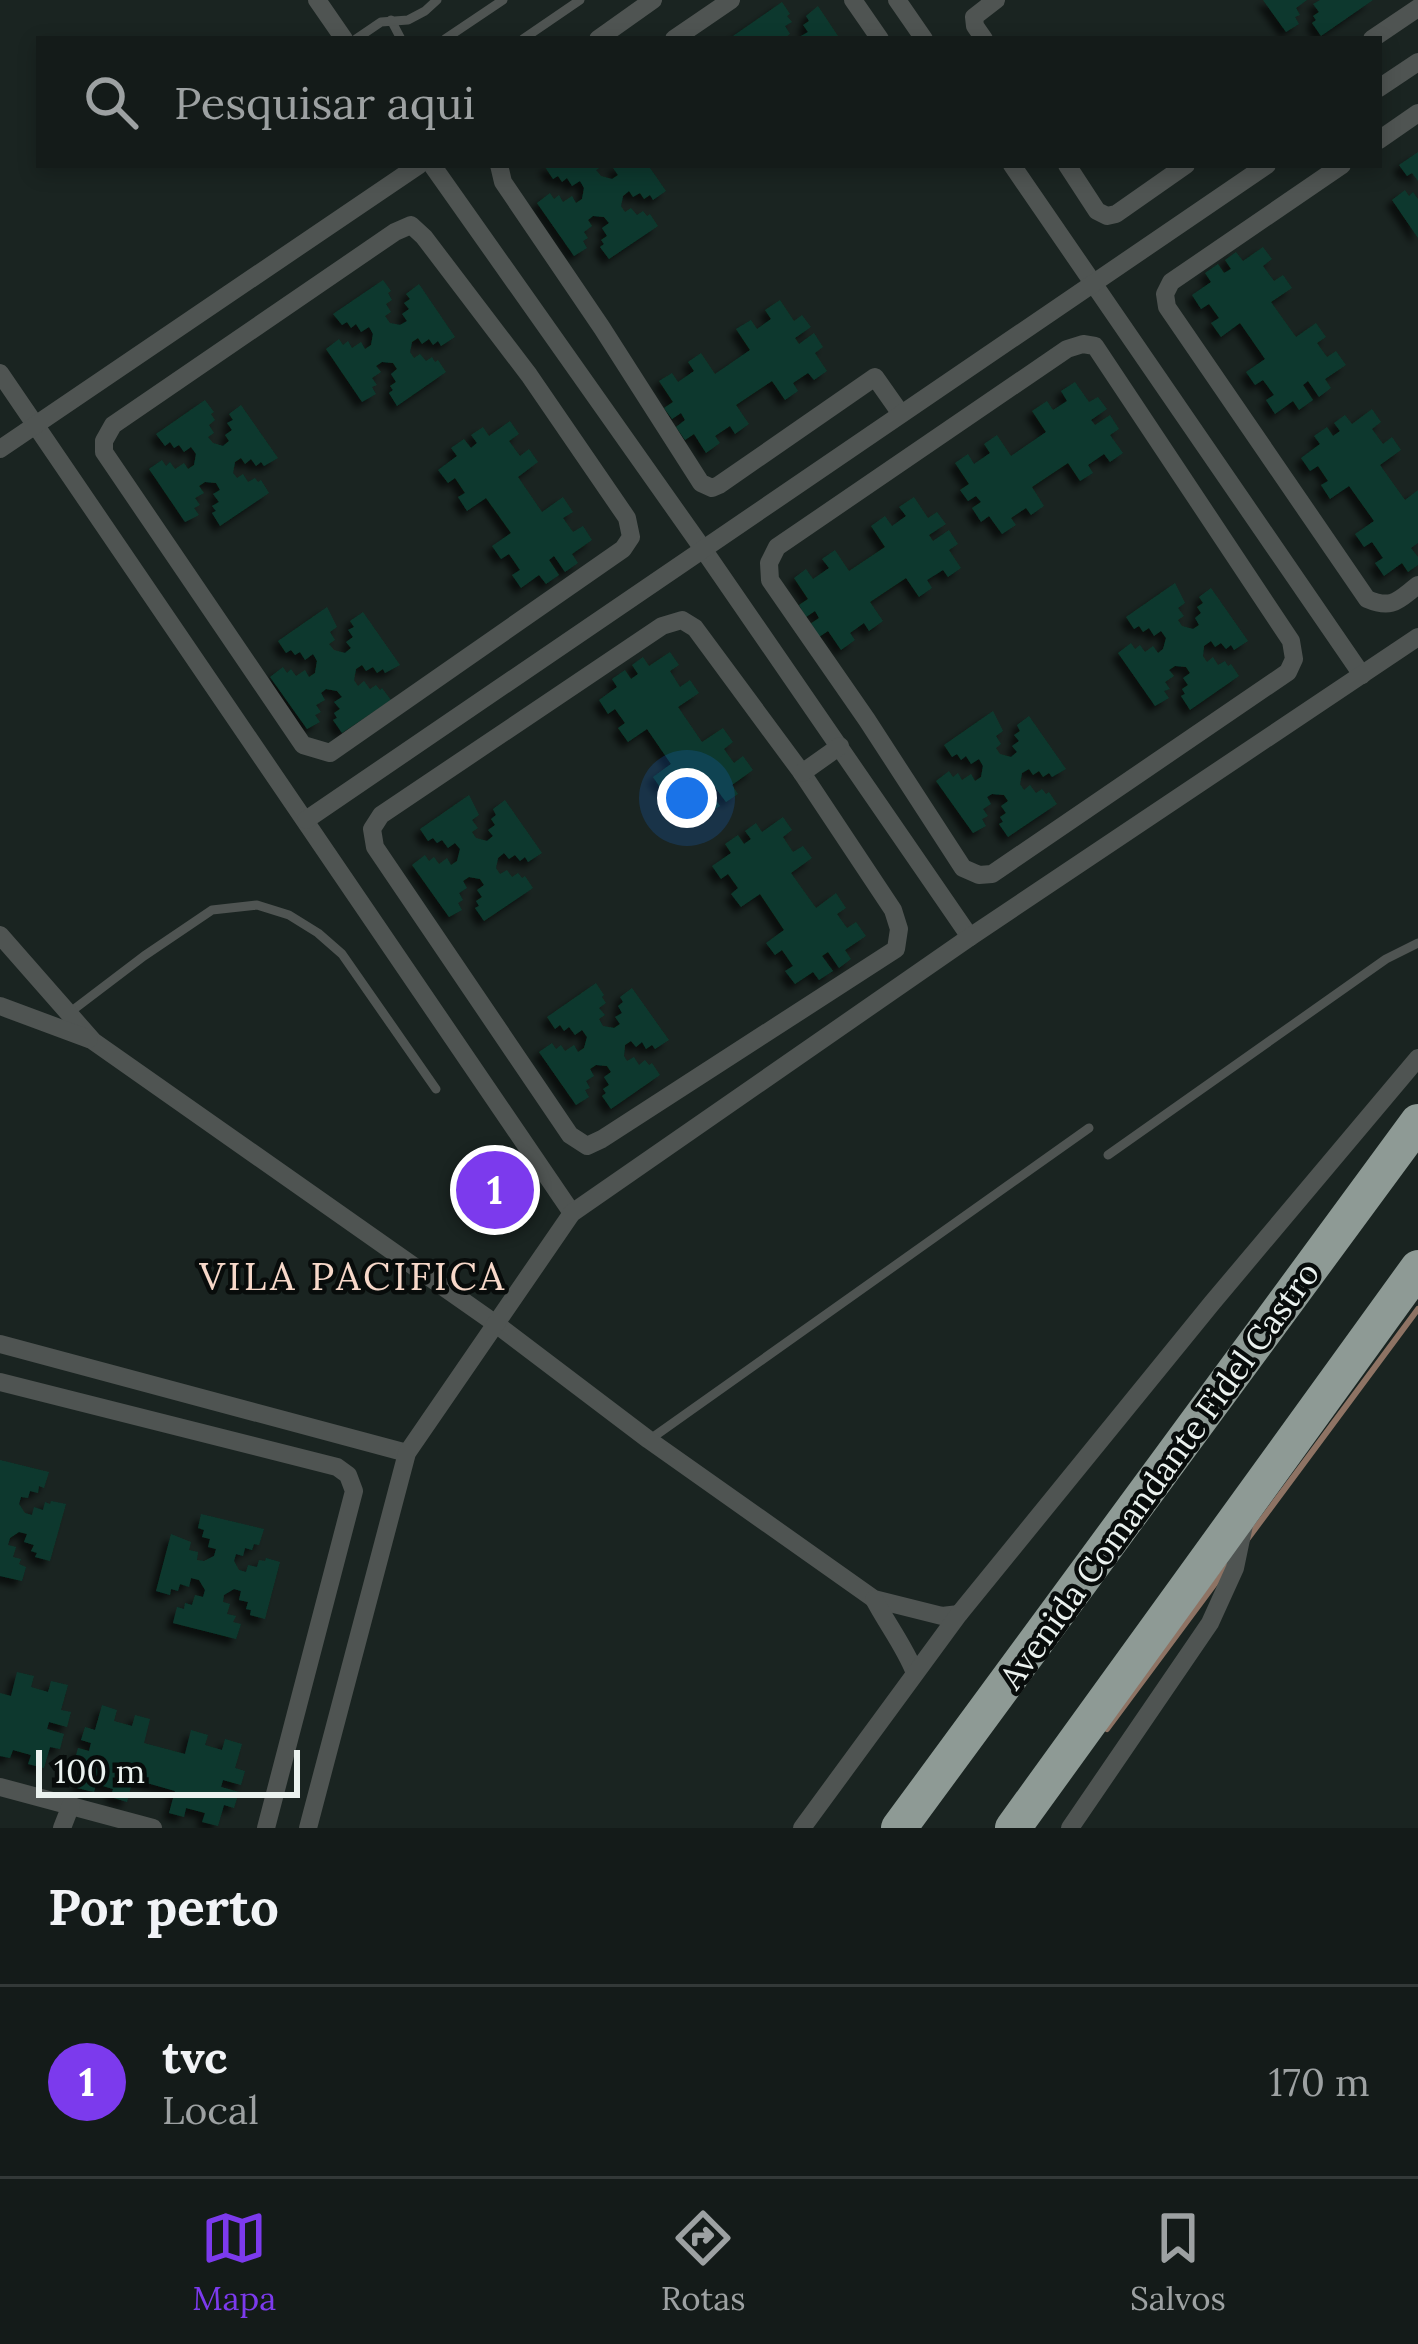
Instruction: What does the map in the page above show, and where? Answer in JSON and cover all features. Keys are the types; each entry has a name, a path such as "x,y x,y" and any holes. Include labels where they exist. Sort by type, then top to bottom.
{"highway":[{"name":"Avenida Comandante Fidel Castro","path":"904,1823 1418,1122"},
{"path":"1013,1828 1418,1268"}],"street":[{"path":"317,0 342,36"},
{"path":"602,36 653,0"},
{"path":"678,36 731,0"},
{"path":"853,0 878,36"},
{"path":"982,36 974,17 996,0"},
{"path":"904,2 922,36"},
{"path":"1376,36 1418,8"},
{"path":"1382,86 1418,62"},
{"path":"1382,138 1418,112"},
{"path":"0,448 415,168"},
{"path":"434,168 970,937"},
{"path":"500,168 502,182 701,483 712,488 719,485 875,377 901,414"},
{"path":"1014,168 1362,675"},
{"path":"1069,168 1097,211 1107,217 1182,168"},
{"path":"307,820 1263,168"},
{"path":"1338,168 1171,282 1167,307 1367,599 1392,604 1418,585"},
{"path":"410,225 424,236 529,375 627,518 631,537 623,549 330,753 302,745 203,598 104,452 113,424 410,225"},
{"path":"1083,344 1095,346 1292,641 1294,658 1288,672 1140,775 992,874 979,875 964,868 770,580 769,563 777,547 1067,349 1083,344"},
{"path":"529,375 563,350"},
{"path":"0,373 572,1214"},
{"path":"170,620 203,598"},
{"path":"682,620 695,628 802,773 893,910 899,929 896,949 586,1146 570,1135 472,990 375,847 372,829 381,815 662,626 682,620"},
{"path":"308,1828 407,1454 572,1214 970,937 1418,637"},
{"path":"802,773 840,746"},
{"path":"1140,775 1163,808"},
{"path":"0,935 93,1041 496,1324 649,1441 874,1599 942,1616 959,1614"},
{"path":"438,1014 472,990"},
{"path":"0,1006 93,1041"},
{"path":"802,1828 959,1614 1418,1058"},
{"path":"0,1344 407,1454"},
{"path":"0,1382 337,1468 353,1482 266,1828"},
{"path":"172,1427 181,1392"},
{"path":"1070,1828 1210,1623 1235,1568 1249,1502"},
{"path":"874,1599 915,1673"},
{"path":"0,1787 153,1828"},
{"path":"62,1828 71,1805"}],"lane":[{"path":"360,36 381,22 408,20 437,0"},
{"path":"450,36 503,0"},
{"path":"527,36 580,0"},
{"path":"391,20 399,36"},
{"path":"69,1013 212,910 257,905 289,915 342,954 436,1089"},
{"path":"1108,1155 1386,959 1418,944"},
{"path":"649,1441 1089,1128"}],"building":[{"path":"1263,0 1307,0 1296,8 1299,24 1286,32"},
{"path":"1373,0 1321,36 1312,23 1319,12 1313,4"},
{"path":"782,2 790,14 787,36 733,36"},
{"path":"818,6 838,36 801,36 808,32 803,25 809,21 806,16"},
{"path":"1418,152 1418,181 1399,165"},
{"path":"546,168 599,168 601,176 612,179 618,175 613,168 650,168 666,191 653,200 640,193 633,197 629,191 621,206 625,212 631,208 637,215 650,214 658,226 609,259 600,247 607,236 602,228 609,223 593,216 588,220 592,226 584,232 587,248 574,256 537,203 550,193 563,202 572,196 576,203 584,188 580,181 572,186 567,178 562,182 558,176 553,179"},
{"path":"1405,190 1418,199 1418,238 1392,200"},
{"path":"1263,247 1272,259 1263,266 1274,281 1283,275 1292,288 1271,302 1296,337 1316,323 1326,337 1317,343 1327,357 1336,351 1346,365 1325,379 1331,388 1319,397 1308,381 1303,385 1313,400 1299,410 1293,401 1275,414 1266,400 1274,395 1263,380 1255,385 1246,372 1265,359 1240,323 1221,337 1211,323 1219,318 1209,304 1201,309 1192,295 1211,282 1205,273 1218,264 1224,273 1231,269 1225,260 1236,252 1243,261"},
{"path":"383,280 391,291 392,300 386,304 391,312 385,316 390,323 407,321 402,314 409,309 404,303 410,299 406,294 419,284 455,337 441,346 429,339 422,344 418,338 412,342 414,358 420,354 426,361 432,357 446,372 397,406 389,393 396,382 391,374 397,369 393,363 376,366 381,372 372,378 376,394 362,402 326,349 339,339 352,348 361,342 365,349 371,345 369,327 361,332 356,324 351,328 347,322 342,325 333,314"},
{"path":"780,300 794,321 802,315 811,327 795,338 799,344 814,333 823,347 815,353 827,371 814,380 808,373 793,383 798,391 785,400 772,381 736,405 749,424 735,434 730,426 715,436 720,443 706,453 694,434 685,440 676,427 685,420 681,413 672,419 664,408 673,402 659,381 672,373 678,382 694,371 688,362 701,353 715,374 750,350 736,329 751,320 757,329 771,319 765,310"},
{"path":"1075,382 1089,402 1098,397 1107,409 1091,420 1095,425 1110,415 1119,429 1110,435 1123,453 1110,462 1104,454 1088,465 1093,473 1080,481 1068,463 1032,487 1044,506 1031,515 1026,508 1011,518 1016,525 1002,534 989,516 981,522 972,508 981,502 976,496 968,501 960,490 969,484 955,463 968,454 974,464 990,453 984,444 997,435 1011,456 1046,432 1032,411 1047,401 1053,410 1067,401 1061,391"},
{"path":"205,400 214,412 215,420 209,425 214,433 208,437 213,443 223,446 229,441 225,435 232,430 227,423 233,420 229,414 241,405 278,458 264,466 261,462 256,466 251,459 245,464 241,458 235,462 237,478 243,474 248,482 261,480 269,493 220,526 212,513 216,511 212,506 219,502 213,494 220,490 216,483 199,486 204,493 195,498 200,505 194,508 199,515 185,522 149,469 162,460 175,469 184,463 188,469 194,465 196,454 191,447 184,452 170,442 165,446 156,434"},
{"path":"1372,409 1381,422 1372,429 1383,444 1392,437 1401,450 1380,465 1405,500 1418,490 1418,543 1411,548 1418,565 1408,572 1402,563 1384,576 1375,563 1383,558 1372,542 1364,547 1355,534 1374,521 1349,486 1330,499 1321,485 1328,481 1318,466 1310,471 1301,458 1320,444 1314,436 1327,427 1333,436 1340,431 1334,423 1345,415 1352,424"},
{"path":"510,421 519,434 509,441 520,456 529,449 538,462 518,477 542,512 563,497 573,512 563,518 573,532 583,526 592,540 572,554 578,563 565,572 554,556 549,560 559,575 546,584 539,575 521,588 512,575 520,570 509,554 501,559 492,546 511,533 486,498 467,511 458,497 465,493 455,478 448,483 438,470 457,456 451,448 464,439 471,448 477,443 471,435 483,427 489,436"},
{"path":"914,497 928,518 937,512 946,524 929,535 933,541 949,530 958,544 949,550 961,568 948,577 943,570 927,580 932,588 919,597 906,578 870,602 883,621 869,631 864,623 850,633 855,640 841,650 828,631 819,637 810,624 819,618 815,611 806,617 799,605 808,599 794,578 806,569 813,579 829,568 822,559 835,550 849,571 885,547 871,526 885,516 892,526 906,516 899,507"},
{"path":"1175,583 1185,603 1178,608 1184,616 1178,620 1182,626 1193,629 1199,625 1197,607 1203,603 1199,597 1211,588 1248,641 1234,650 1221,643 1215,647 1211,641 1204,646 1207,662 1213,657 1218,665 1225,661 1239,676 1190,710 1181,696 1188,685 1183,678 1190,673 1186,667 1169,670 1174,676 1165,682 1170,689 1164,691 1169,698 1155,706 1118,653 1131,643 1145,652 1153,646 1158,653 1163,649 1166,638 1161,631 1154,636 1149,628 1134,629 1126,617"},
{"path":"327,607 337,627 330,632 334,650 345,653 351,648 346,642 353,637 348,630 354,627 350,621 363,612 400,665 385,673 373,667 366,671 362,665 356,669 358,686 364,681 370,689 376,685 391,700 342,733 333,720 340,709 334,702 342,697 337,691 321,693 325,700 316,705 321,712 315,715 320,722 307,729 270,677 283,667 296,676 305,670 309,677 315,673 313,654 305,660 300,652 286,653 278,641"},
{"path":"670,652 679,665 670,671 680,687 690,680 699,693 678,707 702,742 723,728 733,742 724,749 734,763 743,756 753,770 732,785 738,794 726,802 715,787 709,791 720,806 706,815 700,806 681,819 672,806 680,800 669,785 662,790 653,777 671,764 647,729 628,742 618,728 625,723 615,709 608,714 599,700 617,687 612,679 625,670 631,679 638,674 632,665 643,657 649,666"},
{"path":"993,711 1003,731 996,736 1000,754 1011,757 1017,752 1012,746 1019,741 1014,735 1020,731 1017,725 1029,716 1066,769 1052,777 1049,773 1043,777 1039,771 1033,775 1029,769 1022,773 1024,790 1030,785 1036,793 1042,789 1057,804 1008,837 999,824 1006,813 1001,806 1008,801 1004,795 987,797 991,804 983,809 988,816 982,819 986,826 973,833 936,781 949,771 962,780 971,774 975,781 981,777 979,759 971,764 966,756 961,760 957,754 952,757 944,745"},
{"path":"469,795 479,815 472,820 478,828 472,832 476,838 487,841 493,836 488,830 495,825 493,809 505,800 542,853 528,862 515,855 509,859 504,853 498,858 500,874 507,870 512,877 518,873 533,888 484,921 475,908 482,897 477,890 484,885 480,879 463,881 467,888 459,893 463,900 458,903 462,910 449,917 412,865 425,855 439,864 447,858 451,865 457,861 460,849 455,843 448,848 442,840 428,841 420,829"},
{"path":"783,817 792,830 783,837 793,852 803,846 812,858 791,873 816,908 836,893 846,908 837,914 847,928 856,922 866,936 845,950 851,959 839,968 828,952 822,956 833,971 819,980 813,972 795,984 785,971 793,966 782,950 775,955 766,943 784,930 760,894 741,907 731,894 738,888 728,874 721,879 712,866 731,853 725,844 738,835 744,844 751,839 745,831 756,823 762,832"},
{"path":"596,983 606,1003 599,1008 605,1015 599,1019 603,1026 620,1024 615,1017 622,1013 620,997 632,988 669,1040 655,1049 652,1045 646,1049 642,1042 636,1047 631,1041 625,1045 627,1061 634,1057 639,1065 645,1060 660,1075 611,1109 602,1096 609,1085 604,1077 611,1072 607,1066 590,1069 594,1076 586,1081 590,1088 585,1090 589,1097 576,1105 539,1052 552,1043 565,1051 574,1045 578,1052 584,1048 587,1037 582,1030 575,1035 569,1027 555,1029 547,1017"},
{"path":"492,1175 508,1196 498,1203 482,1184"},
{"path":"0,1460 49,1472 44,1488 39,1486 38,1493 30,1491 28,1498 21,1497 19,1504 25,1513 32,1515 34,1507 43,1510 45,1502 66,1504 50,1561 35,1557 34,1545 24,1542 27,1534 19,1532 10,1538 8,1545 16,1547 13,1557 26,1567 22,1581 0,1576"},
{"path":"201,1514 264,1529 259,1545 245,1548 243,1556 236,1554 239,1570 246,1572 248,1565 257,1567 266,1558 280,1562 265,1619 250,1615 248,1602 239,1600 241,1591 224,1595 223,1602 230,1604 227,1614 236,1616 233,1622 241,1624 236,1639 173,1623 177,1607 192,1605 195,1595 203,1597 199,1580 191,1578 189,1587 180,1584 170,1595 156,1591 171,1534 191,1542 189,1550 198,1552 197,1560 214,1556 216,1549 208,1547 210,1539 202,1537 204,1530 198,1528"},
{"path":"17,1672 34,1676 31,1687 48,1692 51,1681 68,1685 61,1710 71,1712 67,1727 49,1722 47,1729 64,1734 60,1749 50,1747 44,1768 28,1764 31,1755 13,1750 10,1758 0,1756 0,1693 11,1696"},
{"path":"102,1705 117,1710 114,1721 132,1726 135,1715 150,1719 144,1743 185,1754 191,1730 208,1735 205,1745 222,1750 225,1739 242,1744 235,1768 245,1771 241,1785 223,1780 221,1787 239,1792 234,1808 224,1805 218,1826 202,1822 205,1813 186,1808 184,1817 169,1813 175,1791 133,1779 127,1802 111,1797 113,1789 96,1784 94,1792 77,1788 84,1766 74,1763 78,1748 89,1751 91,1743 81,1740 85,1727 95,1730"}],"waterway":[{"path":"1246,1541 1418,1309"},
{"path":"1107,1729 1228,1566"}],"place":[{"name":"tvc","path":"495,1190"}],"district":[{"name":"VILA PACIFICA","path":"353,1276"}]}
